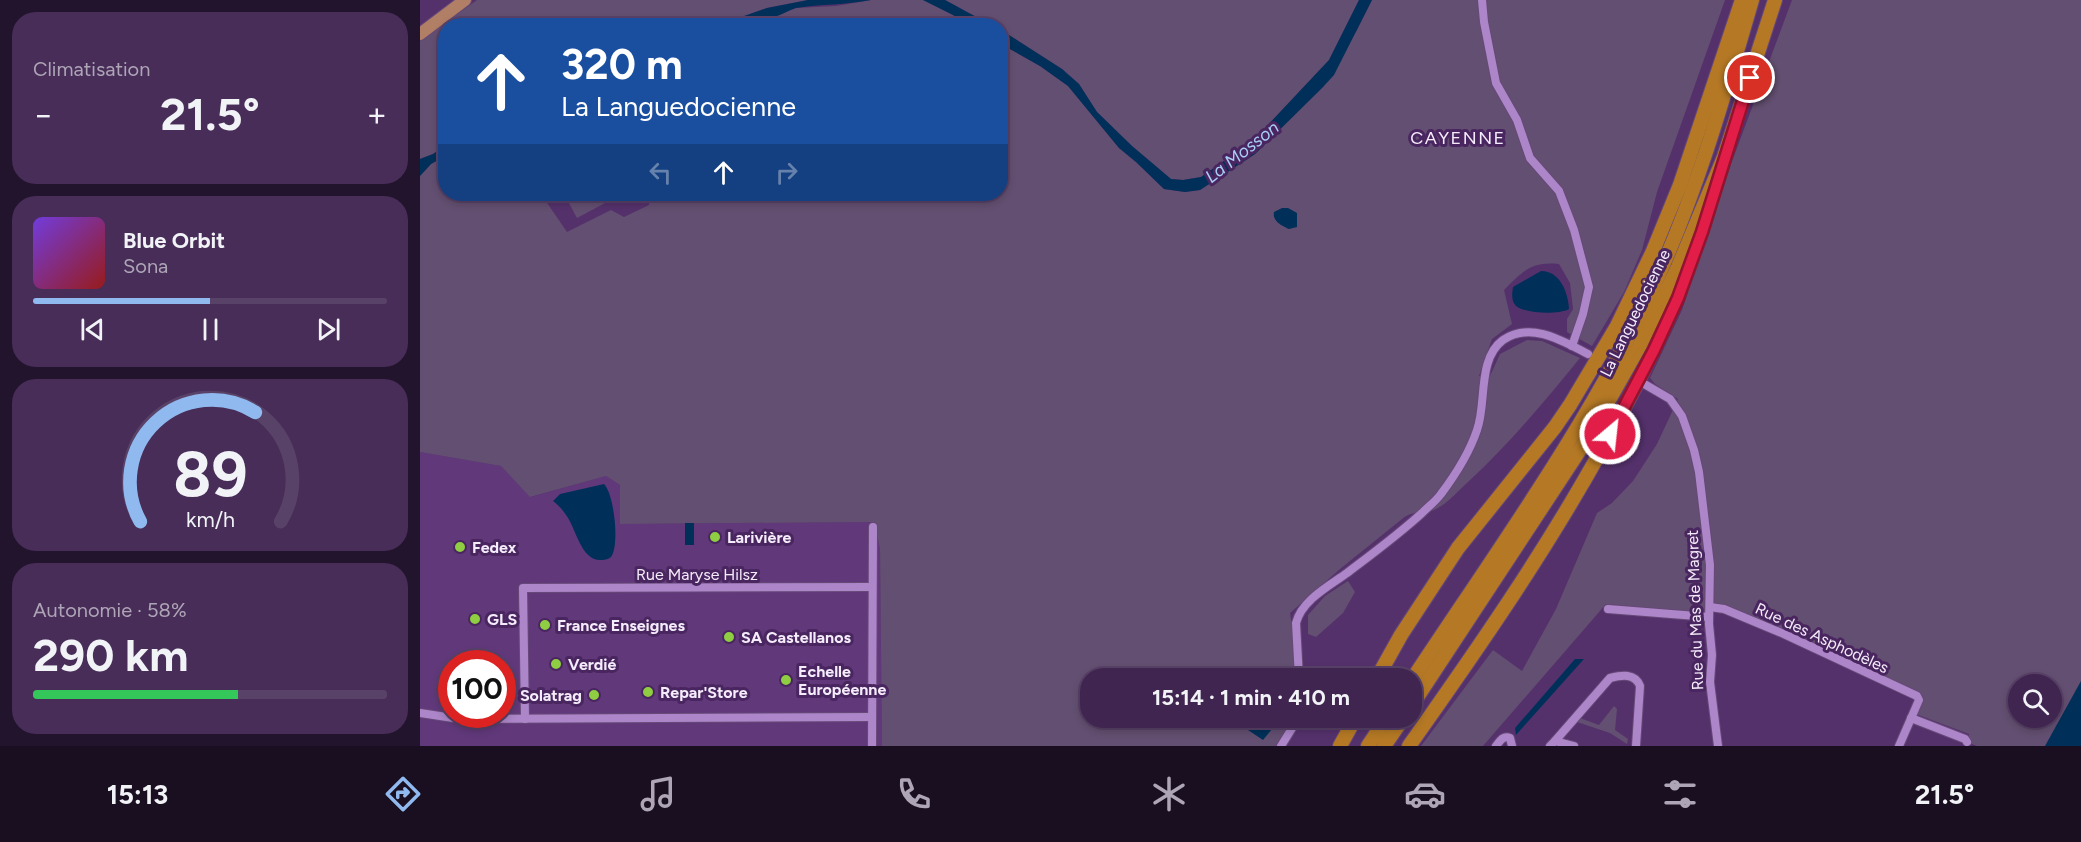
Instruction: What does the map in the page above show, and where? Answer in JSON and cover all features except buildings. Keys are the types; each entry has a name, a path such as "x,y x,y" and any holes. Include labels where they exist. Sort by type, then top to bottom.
{"highway":[{"path":"1383,668 1401,635 1458,548 1555,428 1617,326 1671,208 1742,0"},
{"name":"La Languedocienne","path":"1420,668 1577,429 1640,315 1669,253 1695,187 1717,121 1752,0"},
{"name":"La Languedocienne","path":"1422,690 1576,456 1616,390 1671,282 1724,157 1775,0"},
{"path":"1409,746 1540,554 1591,471 1644,370 1678,298 1702,232 1724,157"},
{"path":"1340,746 1350,728"},
{"path":"1368,746 1380,728"},
{"path":"1384,746 1396,728"}],"main road":[{"path":"441,18 465,0"},
{"path":"420,34 438,20"}],"street":[{"path":"1482,0 1496,83 1517,120 1530,158 1559,191 1574,230 1589,287 1572,346"},
{"path":"1298,668 1296,623 1298,614 1313,597 1403,531 1439,496 1467,455 1478,428 1487,366 1501,342 1514,334 1535,332 1552,336 1588,354"},
{"name":"Rue du Mas de Magret","path":"1646,385 1670,399 1687,427 1699,472 1710,565 1709,617 1712,655 1710,682 1718,746"},
{"path":"872,746 873,527"},
{"name":"Rue Maryse Hilsz","path":"525,719 523,588 871,587"},
{"name":"Rue des Asphodèles","path":"1710,607 1724,609 1784,634 1917,696 1919,700 1911,718"},
{"path":"1608,609 1709,617"},
{"path":"1553,743 1610,678 1631,676 1640,686 1636,746"},
{"path":"420,713 453,718 525,719 871,717"},
{"path":"1899,746 1911,718 1965,739 1967,742"},
{"path":"1281,746 1292,728"},
{"path":"1496,746 1507,737 1510,738 1512,746"},
{"path":"1553,743 1574,746"}],"shaded area":[{"path":"477,0 808,0 767,8 739,18 452,18"},
{"path":"871,0 923,0 958,18 765,18 796,8 836,6"},
{"path":"945,0 1359,0 1329,60 1266,127 1244,147 1201,177 1183,180 1171,179 1132,146 1097,112 1079,84 1062,69 1008,34 1008,18 978,18"},
{"path":"1372,0 1725,0 1657,192 1642,250 1624,292 1592,346 1567,332 1567,319 1573,309 1570,283 1559,264 1534,266 1516,278 1504,290 1512,324 1492,339 1479,376 1490,376 1500,354 1527,340 1542,341 1580,358 1512,437 1449,500 1436,509 1406,516 1290,613 1296,653 1295,668 1080,668 1080,728 1291,728 1283,746 882,746 880,550 875,522 620,524 620,485 606,476 530,497 501,466 420,452 420,176 438,160 438,201 546,201 567,232 611,210 624,217 649,205 649,201 1008,201 1008,48 1040,66 1068,86 1119,148 1164,189 1185,192 1200,190 1255,154 1323,87"},
{"path":"1792,0 2081,0 2081,746 1977,746 1969,743 1969,734 1916,714 1922,697 1800,638 1721,606 1706,613 1606,604 1483,746 1421,746 1493,650 1522,671 1556,609 1597,513 1612,503 1633,481 1657,444 1678,399 1655,384 1650,378 1682,310 1731,164"},
{"path":"438,28 438,151 420,159 420,41"},
{"path":"568,201 609,201 577,218"},
{"path":"420,452 501,466 531,497 606,476 620,485 620,524 875,522 880,550 882,746 420,746"},
{"path":"1348,581 1355,592 1343,613 1316,637 1308,634 1308,615 1325,596"},
{"path":"1614,706 1617,709 1615,730 1628,739 1627,744 1610,733 1577,722 1580,718 1599,725"}],"water":[{"path":"808,0 871,0 796,8 768,18 739,18 767,8"},
{"path":"923,0 945,0 978,18 958,18"},
{"name":"La Mosson","path":"1359,0 1372,0 1334,75 1323,87 1255,154 1200,190 1185,192 1164,189 1119,148 1068,86 1040,66 1008,48 1008,34 1062,69 1079,84 1097,112 1132,146 1171,179 1183,180 1201,177 1244,147 1329,60"},
{"path":"438,151 438,160 420,176 420,159"},
{"path":"1288,208 1297,213 1297,227 1289,229 1276,221 1274,212"},
{"path":"1541,271 1553,275 1562,284 1569,309 1542,313 1521,309 1514,304 1513,287"},
{"path":"604,484 608,489 613,508 615,542 611,557 602,560 589,556 584,550 570,521 553,501 560,494"},
{"path":"685,523 694,523 694,545 685,545"},
{"path":"1575,659 1584,659 1516,735 1515,728"},
{"path":"2081,681 2081,746 2045,746 2055,728 2062,728 2062,715"},
{"path":"1249,728 1273,728 1263,740 1248,730"}],"place":[{"name":"Larivière","path":"715,537"},
{"name":"Fedex","path":"460,547"},
{"name":"GLS","path":"475,619"},
{"name":"France Enseignes","path":"545,625"},
{"name":"SA Castellanos","path":"729,637"},
{"name":"Verdié","path":"556,664"},
{"name":"Echelle Européenne","path":"786,680"},
{"name":"Repar'Store","path":"648,692"},
{"name":"Solatrag","path":"594,695"}],"district":[{"name":"CAYENNE","path":"1458,138"}],"route":[{"path":"1610,434 1640,379 1678,298 1702,232 1750,78"}]}
